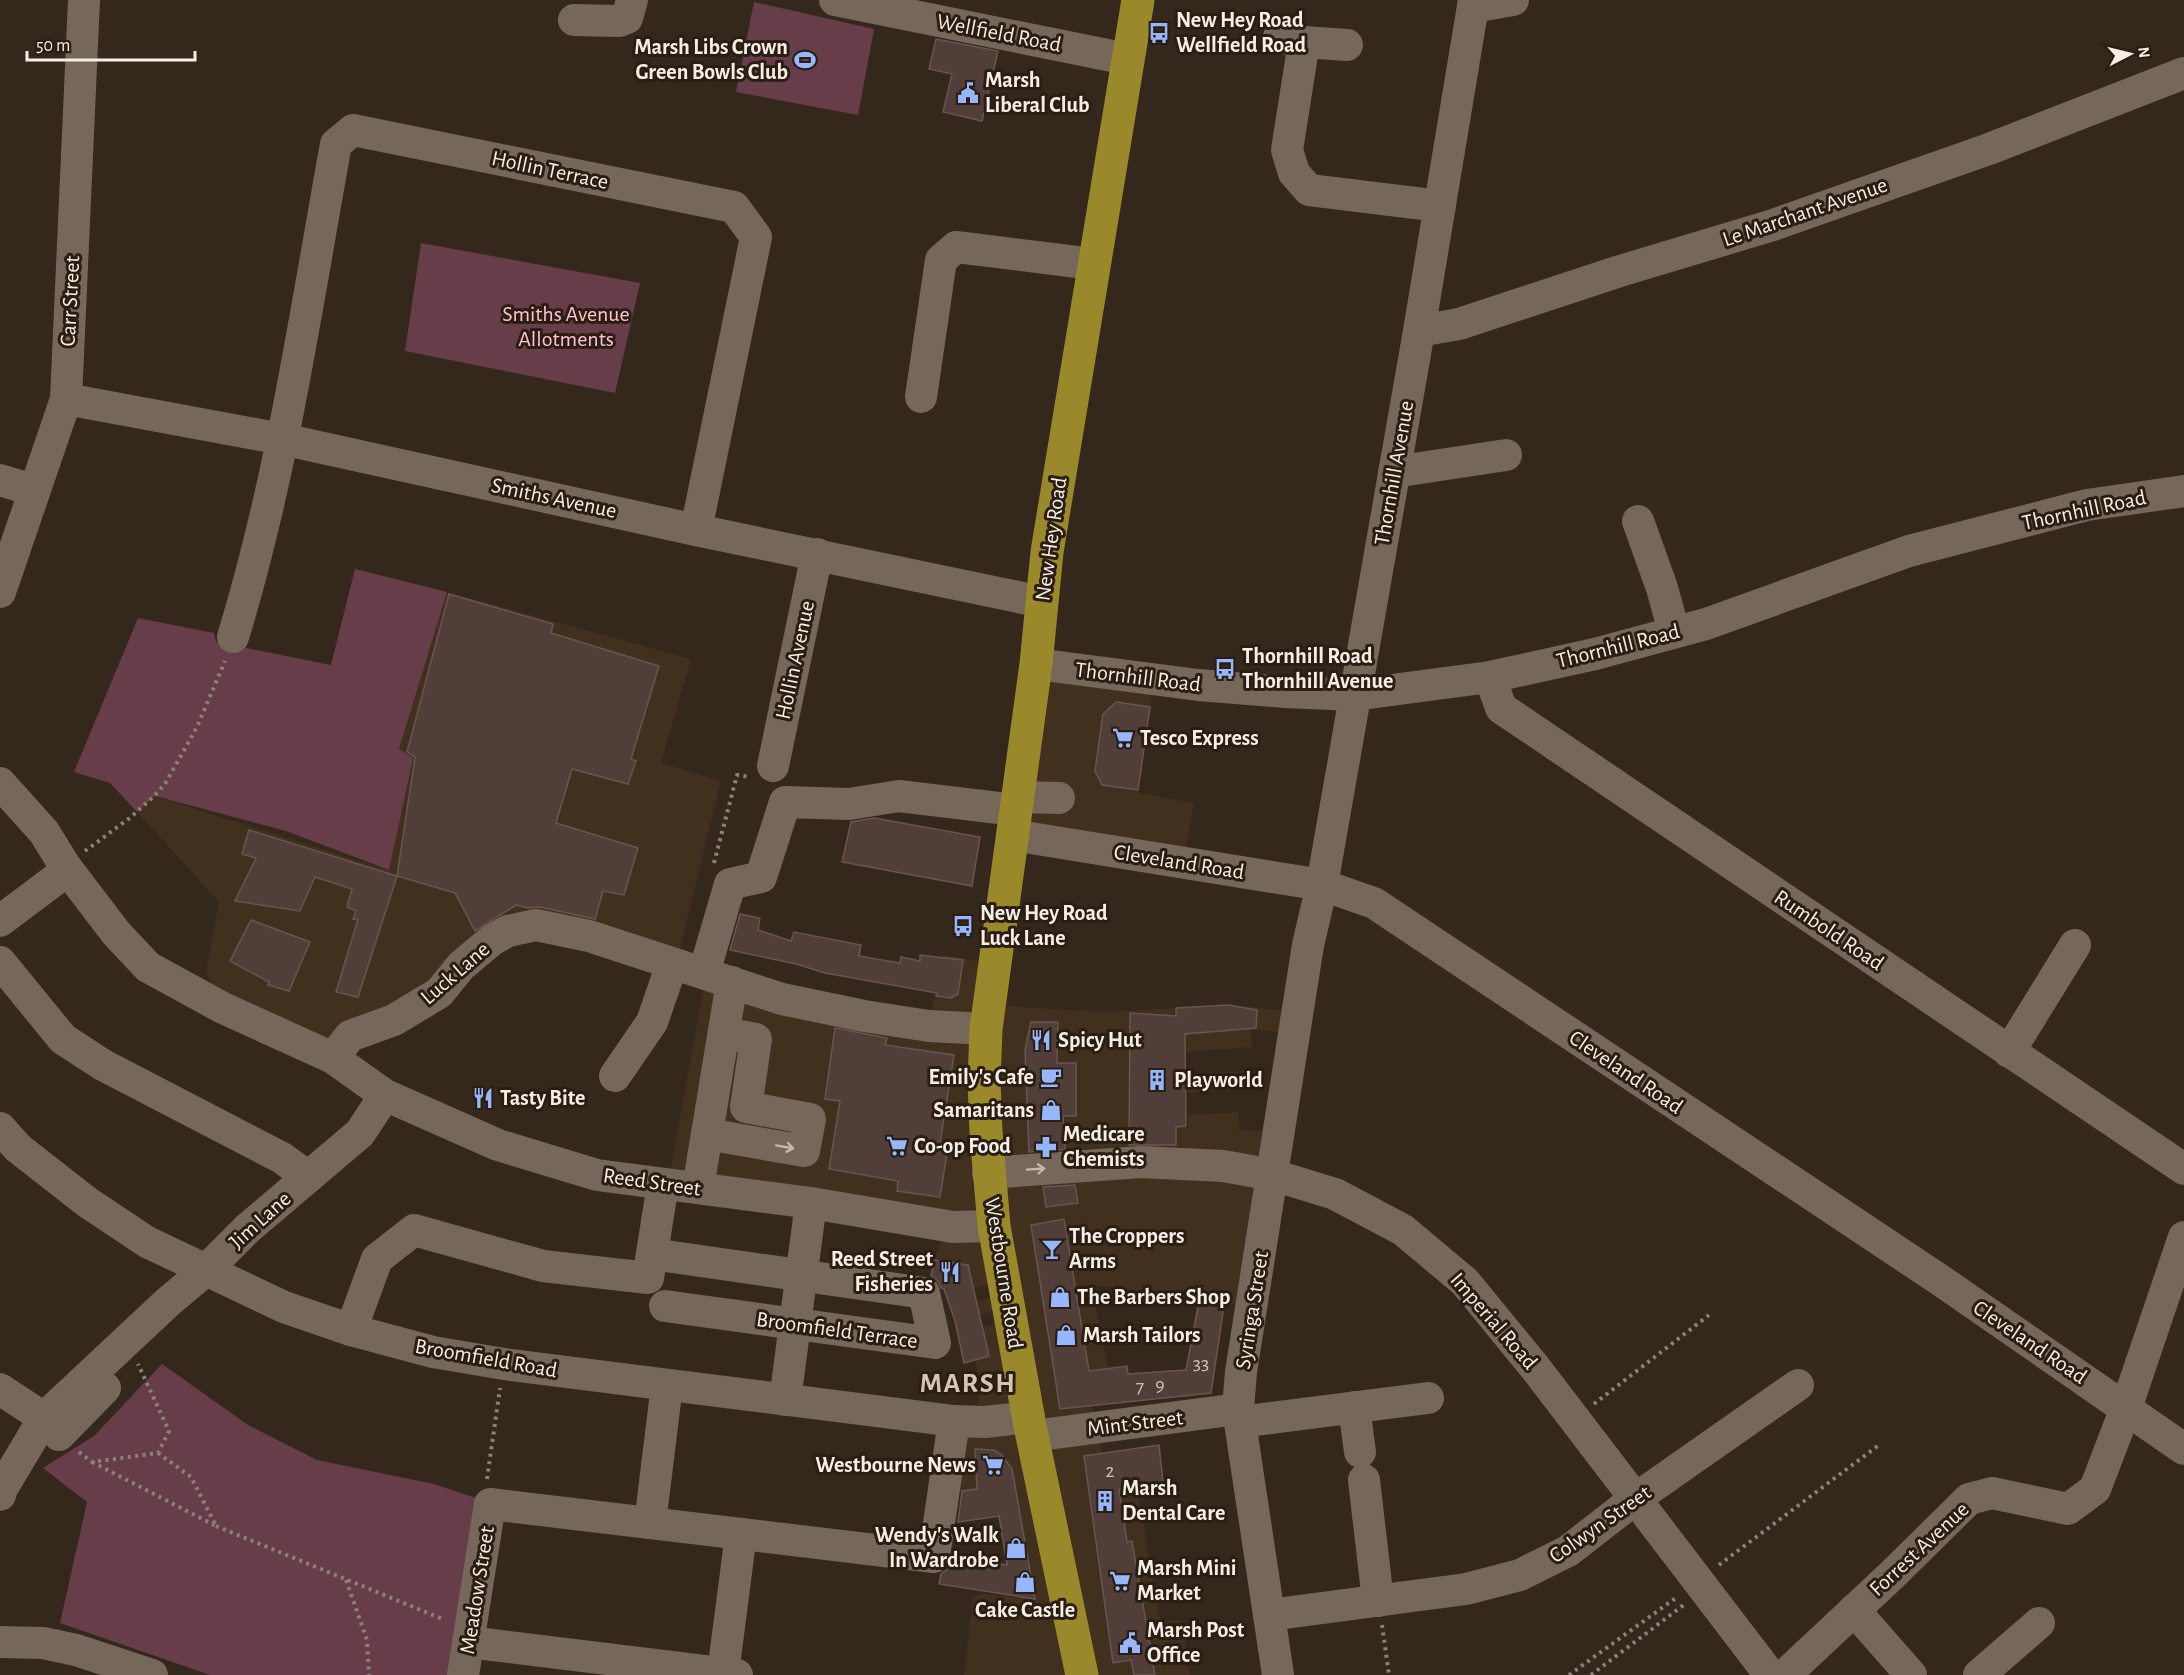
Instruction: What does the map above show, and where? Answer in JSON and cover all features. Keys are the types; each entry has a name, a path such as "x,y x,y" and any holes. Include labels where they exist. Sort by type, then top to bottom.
{"highway":[{"name":"New Hey Road","path":"984,1082 986,1029 1036,664 1047,552 1138,0"},
{"name":"Westbourne Road","path":"984,1082 988,1173 994,1226 1031,1426 1082,1675"}],"street":[{"name":"Carr Street","path":"0,592 66,399 84,0"},
{"path":"574,20 619,21 627,18 632,0"},
{"name":"Wellfield Road","path":"835,0 1127,58"},
{"path":"1473,4 1513,0"},
{"name":"Thornhill Avenue","path":"1308,945 1322,885 1419,330 1473,4"},
{"path":"1347,45 1292,40 1287,150 1294,173 1309,190 1440,206"},
{"name":"Le Marchant Avenue","path":"1419,330 1459,324 1620,271 1773,225 1989,149 2184,73"},
{"name":"Hollin Terrace","path":"282,439 336,144 353,130 734,207 756,237 696,530"},
{"path":"921,397 941,260 956,247 1094,264"},
{"name":"Smiths Avenue","path":"66,399 282,439 696,530 1042,602"},
{"path":"233,638 249,587 282,439"},
{"path":"1394,472 1506,455"},
{"path":"0,480 33,490"},
{"name":"Thornhill Road","path":"1036,664 1092,683 1198,685 1354,695 1490,677 1595,654 1706,624 1909,551 2087,506 2184,490"},
{"path":"1638,521 1662,588 1674,632"},
{"name":"Hollin Avenue","path":"773,766 817,554"},
{"name":"Rumbold Road","path":"1490,677 1501,708 2184,1169"},
{"path":"0,783 45,832 67,868 116,933 148,967 223,1008 333,1058"},
{"path":"698,1188 724,1033 718,978 730,884 761,877 785,802 849,804 899,796 1014,814 1059,798"},
{"name":"Cleveland Road","path":"1014,814 1322,885 1374,903 1940,1280 2184,1449"},
{"path":"0,921 67,868"},
{"name":"Luck Lane","path":"333,1058 350,1036 394,1020 439,993 461,966 487,944 508,931 536,925 655,953 718,978 782,999 864,1016 929,1026 986,1029"},
{"name":"Syringa Street","path":"1278,1675 1239,1416 1241,1372 1308,945"},
{"path":"2009,1052 2075,945"},
{"path":"615,1076 652,1022 655,953"},
{"path":"0,962 63,1039 104,1065 282,1158 308,1177"},
{"path":"724,1033 756,1039 741,1140"},
{"name":"Reed Street","path":"333,1058 385,1095 498,1145 597,1175 811,1203 953,1227 994,1226"},
{"name":"Jim Lane","path":"0,1496 1,1490 51,1426 135,1349 168,1302 202,1284 247,1229 360,1133 385,1095"},
{"path":"707,1134 804,1151 810,1119 746,1107"},
{"name":"Broomfield Road","path":"0,1128 18,1148 87,1202 147,1242 202,1284 284,1307 351,1330 433,1352 504,1364 954,1421 1031,1426"},
{"name":"Imperial Road","path":"988,1173 1141,1162 1222,1166 1273,1175 1335,1194 1403,1230 1465,1282 1575,1420 1770,1675"},
{"path":"650,1266 663,1184"},
{"path":"785,1400 811,1203"},
{"name":"Broomfield Terrace","path":"351,1330 377,1259 414,1230 543,1266 650,1266 802,1275 924,1293 935,1343 665,1306"},
{"name":"Forrest Avenue","path":"1785,1675 1969,1499 1992,1493 2068,1509 2095,1489 2126,1408 2184,1237"},
{"path":"650,1523 667,1385"},
{"name":"Colwyn Street","path":"1270,1615 1466,1589 1520,1575 1568,1551 1635,1499 1798,1385"},
{"path":"0,1389 51,1426"},
{"name":"Mint Street","path":"1031,1426 1239,1416 1354,1407 1428,1398"},
{"path":"1354,1407 1378,1601"},
{"path":"490,1504 934,1557 954,1421"},
{"name":"Meadow Street","path":"463,1675 490,1504"},
{"path":"469,1636 730,1674 741,1534"},
{"path":"1854,1610 1911,1675"},
{"path":"1979,1675 2039,1623"},
{"path":"0,1642 44,1643 75,1650 152,1675"}],"path":[{"path":"67,868 131,817 165,784 197,727 224,666 233,638"},
{"path":"713,866 738,775 770,780 773,766"},
{"path":"1575,1420 1708,1315"},
{"path":"135,1349 169,1431 158,1453"},
{"path":"490,1504 485,1492 504,1364"},
{"path":"51,1426 92,1462 216,1526 345,1579 469,1636"},
{"path":"1591,1675 1879,1445"},
{"path":"92,1462 158,1453 191,1478 216,1526"},
{"path":"345,1579 367,1640 369,1675"},
{"path":"1569,1675 1701,1585"},
{"path":"1378,1601 1389,1675"}],"shaded area":[{"path":"447,592 691,659 661,763 721,781 679,953 536,925 333,1058 223,1008 206,972 219,902 137,812 154,796 389,870 399,749"},
{"path":"1043,675 1152,692 1138,793 1194,803 1186,848 1024,823"},
{"path":"943,955 994,964 989,1005 1104,1012 1228,1005 1298,1012 1295,1035 1251,1029 1252,1047 1186,1052 1186,1125 1188,1130 1188,1115 1238,1112 1239,1130 1280,1132 1252,1307 1091,1285 1112,1384 1092,1405 1102,1453 1106,1490 1119,1489 1139,1498 1160,1621 1182,1620 1190,1675 964,1675 973,1596 984,1594 1017,1597 1021,1567 1006,1559 993,1487 954,1492 954,1421 976,1422 981,1385 975,1360 964,1363 958,1333 1011,1320 1009,1307 955,1321 951,1309 1006,1293 1004,1281 973,1289 929,1287 934,1260 947,1226 668,1184 706,974 929,1025"},
{"path":"1245,1071 1246,1088 1188,1093 1187,1074"}],"green space":[{"name":"Marsh Libs Crown Green Bowls Club","path":"754,2 874,29 858,115 736,92"},
{"name":"Smiths Avenue Allotments","path":"421,243 640,283 615,393 405,351"},
{"path":"355,569 447,592 399,749 413,758 389,870 286,831 155,796 137,812 110,783 74,772 138,618 214,633 216,642 331,665"},
{"path":"162,1364 248,1425 317,1460 434,1484 479,1499 448,1675 210,1675 60,1623 87,1502 43,1468 94,1436"}],"building":[{"name":"Marsh Liberal Club","path":"936,39 998,51 982,121 943,112 952,74 929,69"},
{"path":"449,594 553,624 551,633 659,666 631,759 636,761 628,784 572,769 556,823 638,848 624,895 603,891 595,919 540,907 528,908 516,905 475,931 455,893 397,876 415,757 407,752"},
{"name":"Tesco Express","path":"1116,702 1150,707 1138,790 1102,785 1095,771 1103,714"},
{"path":"874,818 980,837 972,886 842,862 851,822"},
{"path":"249,830 397,876 358,997 336,992 358,919 353,919 356,911 347,907 352,889 315,877 300,911 235,901 256,858 242,854"},
{"path":"740,914 760,918 758,930 791,941 794,932 861,945 859,956 900,963 901,957 920,961 920,955 963,960 958,994 951,998 936,996 937,993 825,973 796,964 730,950"},
{"path":"251,920 310,942 289,991 268,985 269,982 230,961"},
{"name":"Playworld","path":"1228,1005 1257,1010 1256,1028 1185,1034 1186,1126 1176,1127 1176,1145 1129,1145 1130,1013 1176,1016 1176,1008"},
{"path":"1031,1022 1058,1022 1057,1063 1076,1063 1076,1116 1063,1116 1065,1149 1029,1152 1025,1050"},
{"path":"835,1028 887,1038 885,1045 954,1055 939,1150 947,1153 940,1197 897,1191 898,1181 829,1169 840,1101 825,1099"},
{"path":"1075,1185 1078,1203 1046,1207 1043,1187"},
{"path":"1064,1219 1089,1371 1127,1366 1128,1374 1186,1370 1199,1301 1224,1306 1211,1393 1060,1409 1031,1225"},
{"path":"934,1260 968,1265 989,1356 964,1363 955,1321 944,1289 937,1280 931,1277"},
{"path":"1159,1445 1163,1482 1119,1489 1127,1542 1132,1541 1155,1675 1134,1675 1131,1660 1113,1663 1084,1456"},
{"path":"975,1449 994,1450 1002,1455 1012,1469 1035,1599 939,1584 941,1574 949,1568 952,1556 1007,1565 999,1516 958,1522 962,1491 977,1489"}],"place":[{"name":"New Hey Road Wellfield Road","path":"1159,33"},
{"name":"Marsh Libs Crown Green Bowls Club","path":"805,60"},
{"name":"Marsh Liberal Club","path":"968,93"},
{"name":"Thornhill Road Thornhill Avenue","path":"1225,669"},
{"name":"Tesco Express","path":"1123,738"},
{"name":"New Hey Road Luck Lane","path":"963,926"},
{"name":"Spicy Hut","path":"1041,1040"},
{"name":"Emily's Cafe","path":"1051,1077"},
{"name":"Playworld","path":"1157,1080"},
{"name":"Tasty Bite","path":"483,1098"},
{"name":"Samaritans","path":"1051,1110"},
{"name":"Co-op Food","path":"897,1146"},
{"name":"Medicare Chemists","path":"1046,1147"},
{"name":"The Croppers Arms","path":"1052,1249"},
{"name":"Reed Street Fisheries","path":"950,1272"},
{"name":"The Barbers Shop","path":"1060,1297"},
{"name":"Marsh Tailors","path":"1066,1335"},
{"name":"Westbourne News","path":"993,1465"},
{"name":"Marsh Dental Care","path":"1105,1501"},
{"name":"Wendy's Walk In Wardrobe","path":"1016,1548"},
{"name":"Marsh Mini Market","path":"1120,1581"},
{"name":"Cake Castle","path":"1025,1582"},
{"name":"Marsh Post Office","path":"1130,1643"}],"district":[{"name":"MARSH","path":"968,1384"}]}
